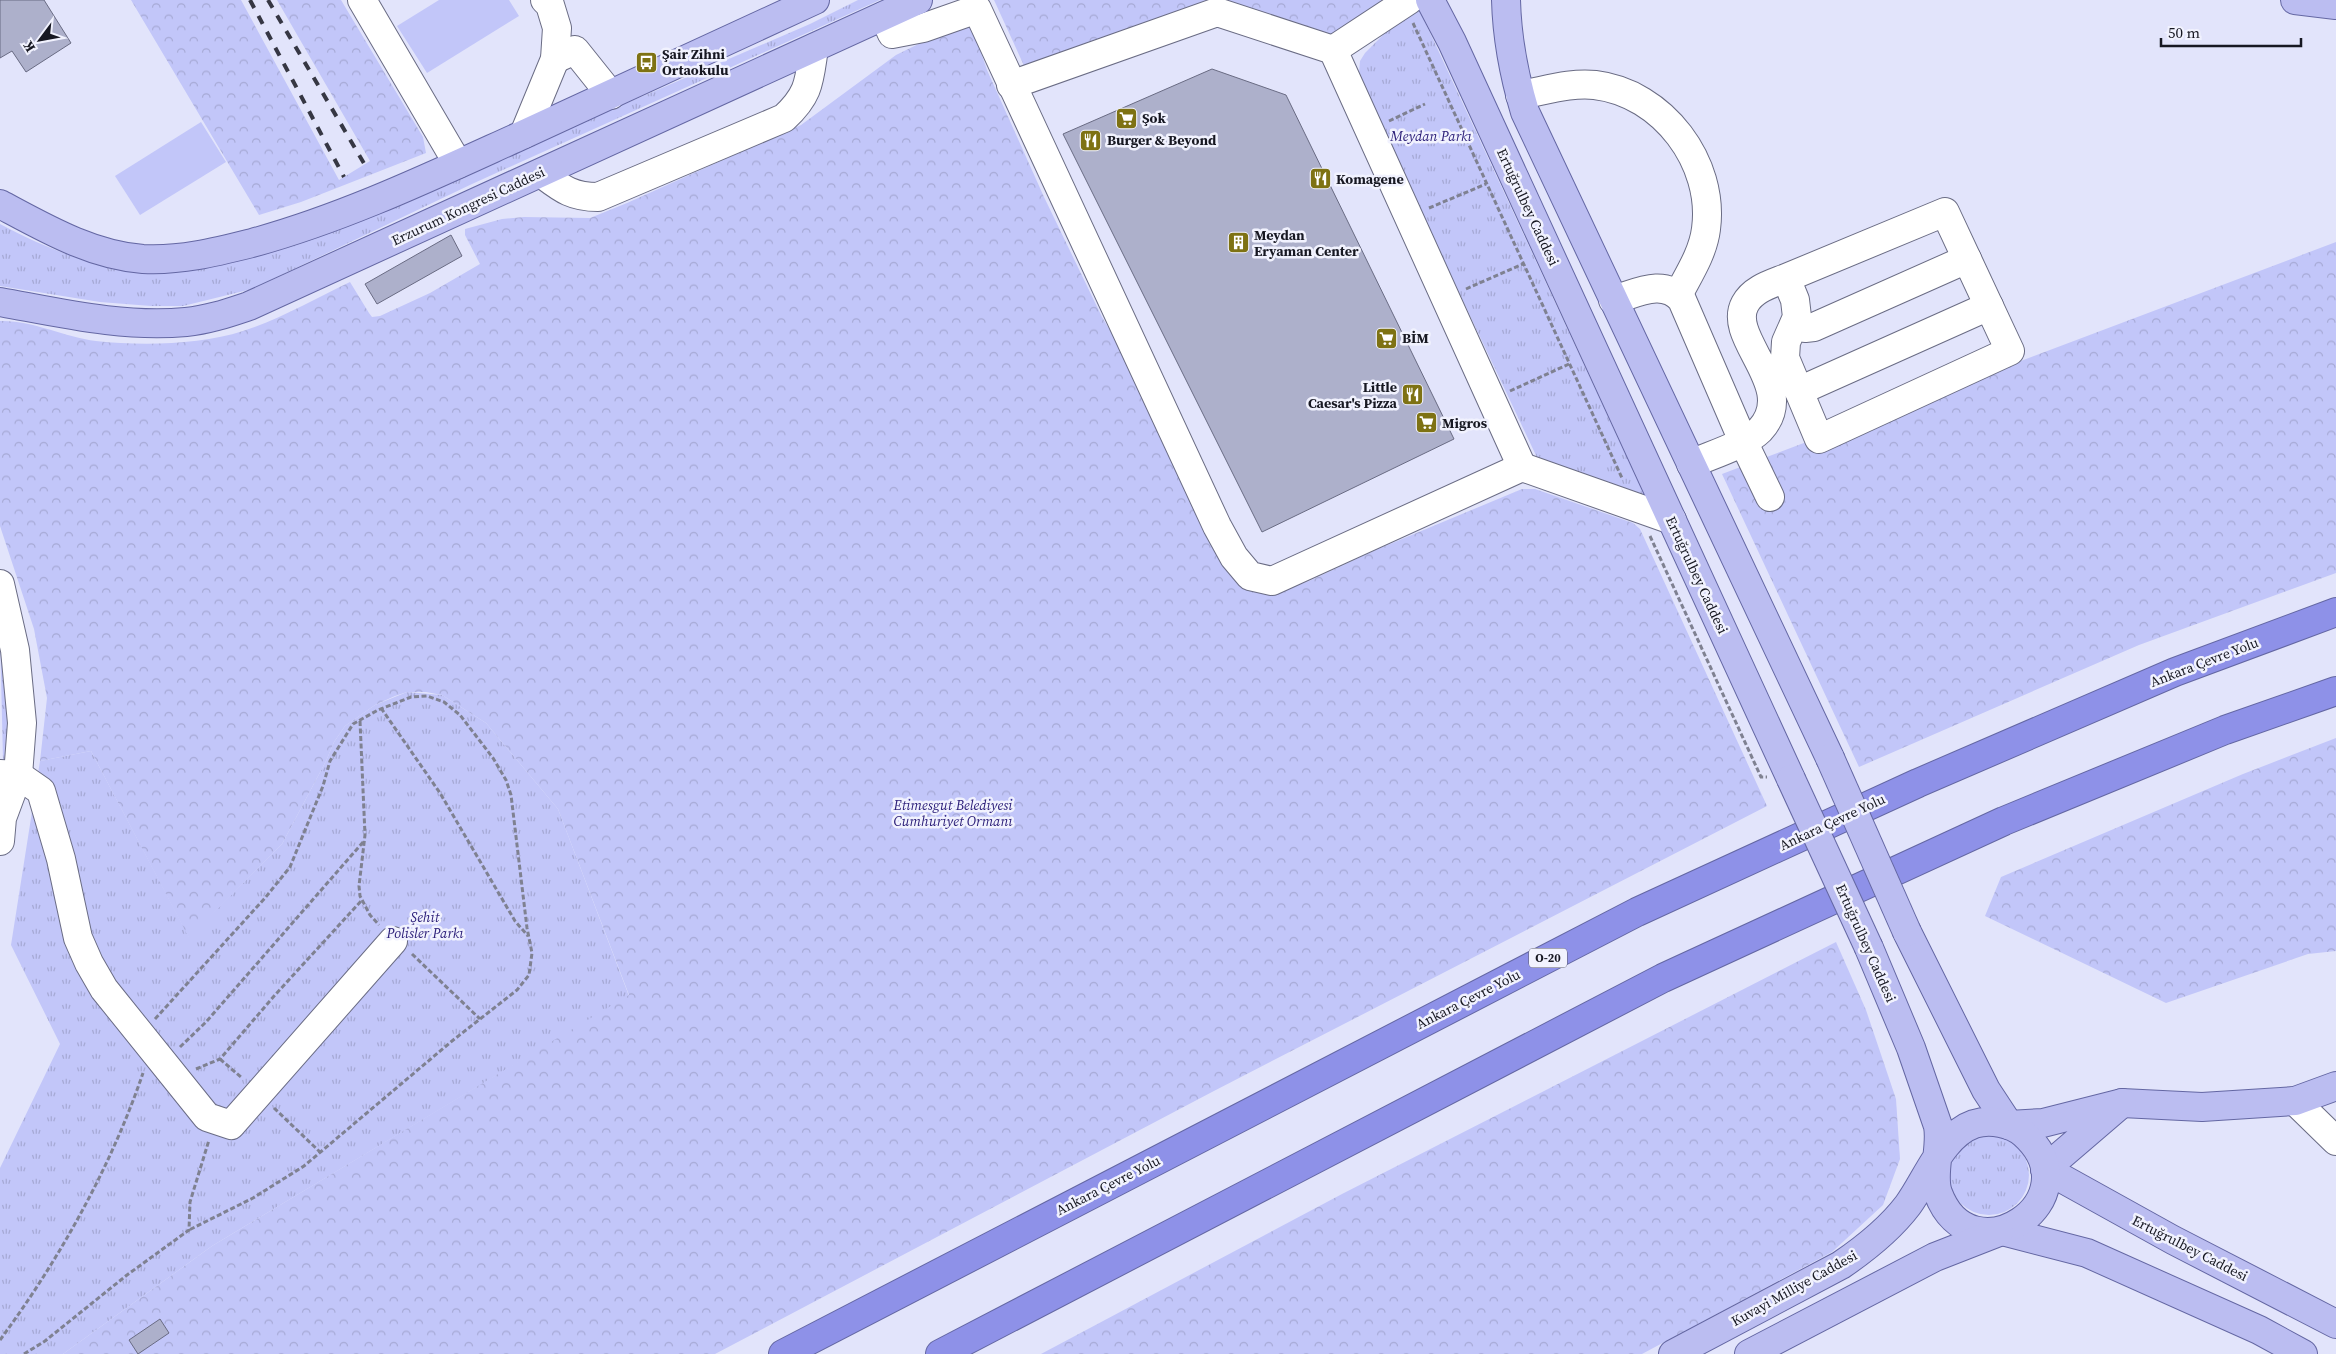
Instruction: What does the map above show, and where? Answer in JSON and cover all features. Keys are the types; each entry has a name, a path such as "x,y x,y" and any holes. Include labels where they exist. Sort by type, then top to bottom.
{"highway":[{"name":"Ankara Çevre Yolu","path":"783,1354 1637,912 1918,782 2166,676 2336,612"},
{"path":"940,1354 1663,978 2004,821 2225,730 2336,691"}],"main road":[{"path":"0,204 54,233 87,247 118,256 142,259 189,257 212,253 280,235 348,211 458,164 815,0"},
{"name":"Erzurum Kongresi Caddesi","path":"0,302 87,318 149,323 187,322 212,318 249,306 918,0"},
{"name":"Ertuğrulbey Caddesi","path":"1430,0 1452,42 1672,520 1782,777 1869,948 1898,1015 1932,1105 1940,1137 1936,1174 1938,1191 1944,1206 1955,1219 1969,1228 1986,1232 2002,1231 2018,1225 2031,1215 2040,1201 2045,1186 2045,1169 2040,1155 2033,1142 2022,1132 2009,1125 1992,1122 1975,1124 1959,1131 1947,1143 1939,1158"},
{"name":"Ertuğrulbey Caddesi","path":"1506,0 1509,43 1520,96 1526,112 1830,758 1907,932 1986,1090 2009,1125"},
{"path":"2295,0 2336,5"},
{"path":"2009,1125 2043,1123 2122,1103 2202,1107 2295,1101 2336,1086"},
{"path":"2045,1169 2122,1103"},
{"name":"Kuvayi Milliye Caddesi","path":"1673,1354 1840,1265 1866,1248 1887,1229 1908,1204 1939,1158"},
{"name":"Ertuğrulbey Caddesi","path":"2045,1169 2173,1240 2336,1324"},
{"path":"1749,1354 1935,1256 2002,1231"},
{"name":"Ertuğrulbey Caddesi","path":"2002,1231 2087,1253 2259,1330 2303,1354"}],"street":[{"path":"362,0 458,164"},
{"path":"545,0 550,5 565,55 611,94"},
{"path":"1334,50 1406,2"},
{"path":"1011,85 1217,6 1334,50 1522,467"},
{"path":"884,16 892,34 923,28 977,9 1217,526 1234,557 1250,576 1272,581 1522,467 1672,520"},
{"path":"541,173 564,190 580,197 598,197 784,118 799,104 808,86 814,48"},
{"path":"524,134 565,55"},
{"path":"1520,96 1581,84 1611,88 1638,98 1672,126 1684,141 1703,178 1708,212 1703,246 1678,295"},
{"path":"1691,464 1743,441 1752,436 1765,423 1773,402 1768,382 1745,329 1744,306 1757,291 1786,278 1945,212 2010,351 1819,439 1785,358 1784,350 1788,336 1795,324 1797,308 1786,278"},
{"path":"1795,324 1805,328 1814,327 1967,259"},
{"path":"1613,300 1658,287 1665,288 1678,295 1686,307 1743,441 1770,497"},
{"path":"1799,391 1989,306"},
{"path":"0,584 15,650 20,685 22,723 9,774 1,822"},
{"path":"9,774 41,791 61,859 78,938 89,963 104,989 207,1117 215,1121 231,1125 393,941"},
{"path":"2295,1101 2336,1141"}],"path":[{"path":"1406,2 1486,184 1638,508 1761,777 1782,777"},
{"path":"1370,130 1425,104"},
{"path":"1409,216 1486,184"},
{"path":"1446,298 1523,264"},
{"path":"1492,400 1569,364"},
{"path":"0,1340 31,1298 72,1230 109,1155 140,1084 157,1056 170,1003 265,898 290,867 320,794 330,761 353,724 381,708 411,697 427,696 444,702 460,714 493,758 506,780 511,795 532,953 529,975 517,990 304,1166 253,1198 188,1230 127,1275 46,1341 24,1354"},
{"path":"381,708 440,793 515,921 529,937"},
{"path":"360,720 364,841 359,886 362,900 370,915 393,941 414,955 480,1019"},
{"path":"157,1056 206,1022 364,841"},
{"path":"157,1056 220,1059 362,900"},
{"path":"188,1230 190,1202 215,1121"}],"green space":[{"path":"131,0 241,0 339,180 370,161 277,0 341,0 423,137 426,153 301,202 259,215"},
{"path":"439,0 509,0 519,16 427,73 397,26"},
{"path":"858,0 880,0 472,184 252,289 183,306 151,306 100,302 0,286 0,224 60,252 124,270 311,238 404,204 597,116 810,24"},
{"path":"994,0 1206,0 1205,8 1026,70"},
{"path":"1226,0 1389,0 1326,42 1225,9"},
{"name":"Meydan Parkı","path":"1419,9 1649,505 1541,466 1387,140 1359,73 1360,61 1365,53 1388,30"},
{"name":"Etimesgut Belediyesi Cumhuriyet Ormanı","path":"967,25 974,32 987,70 1044,197 1102,317 1131,366 1250,589 1272,595 1309,581 1378,549 1522,489 1535,489 1633,523 1640,529 1767,806 1212,1092 715,1354 63,1354 212,1246 629,995 558,809 486,723 442,695 426,692 407,692 395,696 375,705 345,726 334,742 326,761 282,844 189,938 91,751 40,761 47,698 34,629 0,526 0,321 24,323 96,341 132,344 189,342 226,336 257,326 284,315 350,282 372,317 380,316 430,293 480,264 465,235 465,229 502,219 524,217 590,218 627,203 801,125 896,55 943,32"},
{"path":"201,122 226,162 140,215 115,176"},
{"path":"2336,242 2336,573 2139,645 1859,767 1722,474"},
{"path":"0,634 7,679 10,761 3,760"},
{"name":"Şehit Polisler Parkı","path":"407,692 442,695 486,723 558,809 629,996 212,1246 63,1354 0,1354 0,1168 60,1044 11,945 40,761 91,751 189,937 282,844 326,761 334,742 345,726 375,705"},
{"path":"2336,738 2336,951 2308,954 2166,1003 1985,916 2001,877 2243,774"},
{"path":"1836,942 1866,1010 1896,1099 1900,1159 1883,1205 1832,1252 1642,1354 1041,1354 1342,1194"},
{"path":"1989,1135 2004,1138 2017,1147 2026,1160 2029,1175 2026,1190 2017,1203 2004,1212 1989,1215 1974,1212 1961,1203 1952,1190 1949,1175 1952,1160 1961,1147 1974,1138"}],"building":[{"path":"0,0 44,0 71,43 26,72 12,51 0,58"},
{"name":"Meydan Eryaman Center","path":"1212,69 1286,95 1454,439 1262,532 1063,134"},
{"path":"451,235 462,256 377,304 365,284"},
{"path":"160,1319 169,1333 138,1354 129,1340"}],"railway":[{"path":"250,0 344,177"},
{"path":"268,0 365,165"}],"place":[{"name":"Şair Zihni Ortaokulu","path":"646,62"},
{"name":"Şok","path":"1126,118"},
{"name":"Burger & Beyond","path":"1091,140"},
{"name":"Komagene","path":"1320,179"},
{"name":"Meydan Eryaman Center","path":"1238,243"},
{"name":"BİM","path":"1386,338"},
{"name":"Little Caesar's Pizza","path":"1413,395"},
{"name":"Migros","path":"1426,423"}]}
